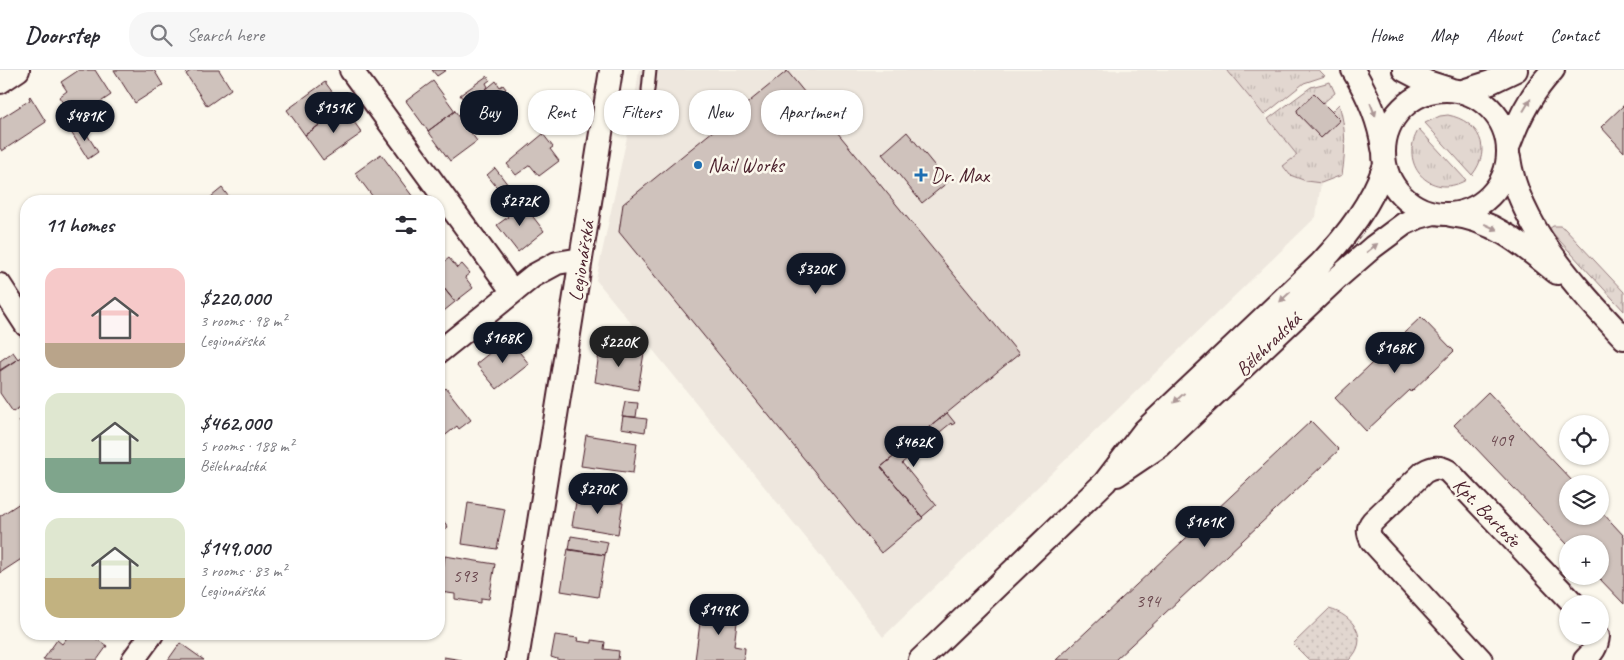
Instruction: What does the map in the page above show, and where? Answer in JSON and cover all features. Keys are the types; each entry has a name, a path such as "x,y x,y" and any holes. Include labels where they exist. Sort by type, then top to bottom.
{"street":[{"path":"0,82 18,70"},
{"path":"351,70 442,195"},
{"name":"Legionářská","path":"517,660 611,70"},
{"path":"1353,70 1375,114 1389,176 1399,192 1415,206 1439,214 1471,218 1506,234 1556,273 1617,330"},
{"path":"1404,70 1427,82 1458,90 1482,100 1498,115 1506,133 1515,187 1534,227 1562,266 1617,330"},
{"name":"Bělehradská","path":"920,660 1105,482 1144,431 1335,248 1352,226 1375,190 1385,159 1385,142 1392,120 1408,102 1429,92 1458,90 1491,82 1516,70"},
{"name":"Bělehradská","path":"1105,482 1160,446 1335,280 1404,224 1419,218 1466,211 1476,207 1493,194 1504,176 1509,150 1518,121 1530,100 1553,70"},
{"path":"445,199 513,292"},
{"path":"445,347 533,276 557,263 581,259"},
{"path":"0,285 20,316"},
{"name":"Kpt. Bartoše","path":"1482,660 1372,541 1369,535 1369,526 1372,521 1424,472 1436,467 1448,471 1565,595"},
{"path":"133,660 148,640"},
{"path":"1585,660 1597,645"}],"lane":[{"path":"648,90 650,70"}],"shaded area":[{"path":"639,70 1227,70 1297,155 1283,166 1290,175 1306,181 1321,183 1316,217 883,637 837,576 596,280 627,135 679,135 679,90 636,90"}],"green space":[{"path":"1227,70 1319,70 1325,76 1304,83 1264,115"},
{"path":"1330,82 1335,93 1323,103 1314,94 1297,110 1299,115 1321,138 1340,121 1331,112 1339,104 1345,139 1342,175 1321,183 1306,181 1290,175 1283,166 1297,155 1268,119 1311,87"},
{"path":"1448,115 1468,123 1480,138 1482,146 1481,156 1472,175 1425,123 1440,116"},
{"path":"1419,129 1466,180 1453,185 1440,186 1430,182 1421,175 1415,166 1412,154 1413,142"},
{"path":"1553,226 1564,228 1624,292 1624,311 1549,229"},
{"path":"1329,609 1338,612 1352,622 1359,636 1359,644 1349,660 1309,660 1293,644"}],"building":[{"path":"79,70 95,70 111,95 74,120 59,97 67,91 61,82"},
{"path":"114,70 154,70 163,85 135,103"},
{"path":"192,70 219,70 231,89 207,106 186,74"},
{"path":"432,70 446,70 437,76"},
{"path":"787,71 803,90 764,90"},
{"path":"487,76 490,80 486,83 488,87 484,90 467,90"},
{"path":"433,81 455,111 428,131 406,101"},
{"path":"496,81 500,87 503,85 506,89 505,90 485,90"},
{"path":"325,82 344,108 305,135 287,110"},
{"path":"761,92 761,135 839,135 1019,354 881,467 923,518 881,553 619,232 623,204 708,135 751,135 751,100"},
{"path":"1314,94 1340,120 1321,138 1298,114 1297,110"},
{"path":"30,96 46,122 2,151 0,148 0,119 30,100"},
{"path":"1624,105 1624,152 1601,127"},
{"path":"344,108 362,133 323,160 305,135"},
{"path":"455,111 460,118 460,135 473,135 477,141 450,161 428,131"},
{"path":"81,125 98,152 88,159 71,132"},
{"path":"907,132 948,182 922,203 882,154"},
{"path":"542,135 553,147 550,149 559,161 539,176 530,165 516,175 507,164"},
{"path":"381,154 412,195 372,195 355,173"},
{"path":"495,168 515,194 507,200 487,175"},
{"path":"222,188 227,195 213,195"},
{"path":"512,204 517,210 523,204 544,231 518,252 497,225 508,217 503,211"},
{"path":"449,258 457,268 462,264 470,273 465,277 473,288 455,302 445,290 445,261"},
{"path":"445,290 455,302 445,310"},
{"path":"1421,317 1454,351 1366,431 1335,398"},
{"path":"508,338 529,364 497,389 476,364"},
{"path":"600,346 644,353 638,390 595,382"},
{"path":"13,352 18,359 0,371 0,361"},
{"path":"20,358 20,407 13,412 0,393 0,370"},
{"path":"445,389 471,420 459,429 457,426 445,436"},
{"path":"1488,392 1566,475 1559,475 1559,525 1609,525 1609,520 1624,536 1624,604 1606,585 1609,585 1609,535 1559,536 1454,425"},
{"path":"625,402 638,403 636,417 622,416"},
{"path":"947,413 955,423 952,425 951,423 902,463 936,505 922,517 881,467"},
{"path":"623,416 647,419 645,432 621,428"},
{"path":"1311,421 1339,450 1115,660 1056,660"},
{"path":"586,435 637,443 633,473 581,466"},
{"path":"577,496 623,503 618,534 572,526"},
{"path":"20,503 20,560 0,573 0,516"},
{"path":"468,503 505,509 497,549 462,544"},
{"path":"571,536 608,542 605,555 569,550"},
{"path":"568,549 605,555 598,597 561,591"},
{"path":"445,556 495,564 489,599 481,598 481,603 455,599 455,594 445,593"},
{"path":"728,605 739,606 734,646 745,648 744,660 695,660 702,608 727,612"},
{"path":"555,635 578,638 577,641 592,643 592,640 605,642 604,649 619,651 618,660 560,660 551,657"},
{"path":"57,640 62,644 65,640 98,640 107,646 97,660 43,660"},
{"path":"180,643 204,660 168,660"},
{"path":"444,657 462,660 444,660"}],"place":[{"name":"Nail Works","path":"698,165"},
{"name":"Dr. Max","path":"921,175"}]}
